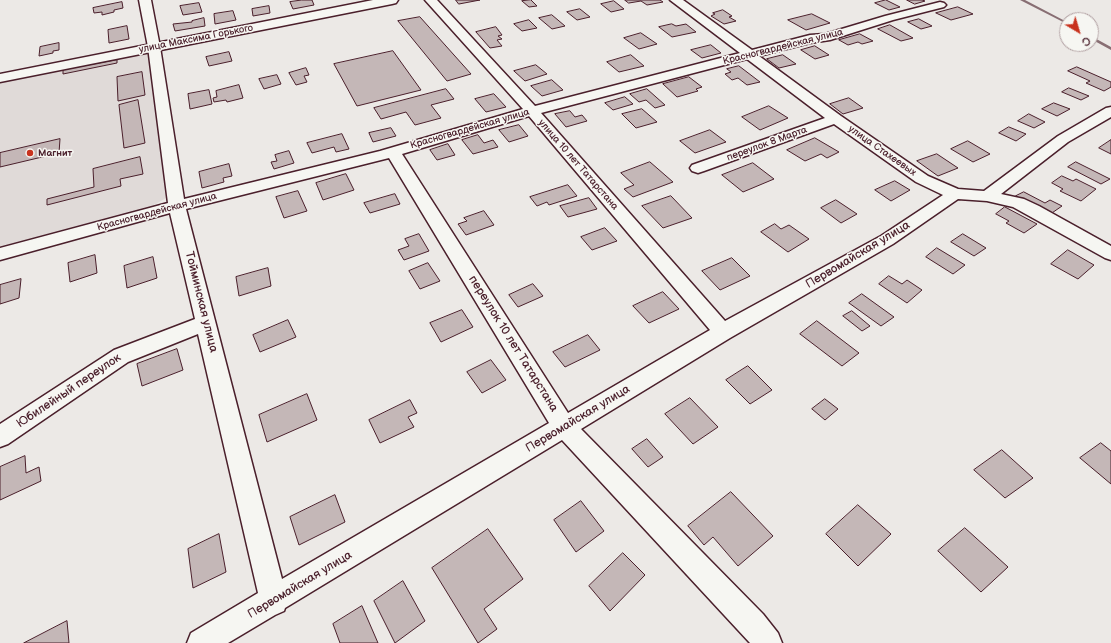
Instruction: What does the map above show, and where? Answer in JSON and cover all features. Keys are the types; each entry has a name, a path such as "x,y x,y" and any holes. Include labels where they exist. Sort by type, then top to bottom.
{"street":[{"name":"Тойминская улица","path":"145,0 154,47 177,206 274,601"},
{"name":"улица Максима Горького","path":"0,78 392,0"},
{"name":"улица 10 лет Татарстана","path":"431,0 532,111 723,332"},
{"name":"улица Стахеевых","path":"676,0 836,119 917,175 954,194 987,196 1011,201 1033,210 1111,254"},
{"name":"Красногвардейская улица","path":"0,254 177,206 393,151 532,111 810,39 826,37 889,18 940,5"},
{"path":"987,196 1063,139 1111,112"},
{"name":"переулок 8 Марта","path":"698,168 836,119"},
{"name":"переулок 10 лет Татарстана","path":"393,151 564,427 753,624 768,643"},
{"name":"Первомайская улица","path":"201,643 274,601 723,332 887,240 954,194"},
{"name":"Юбилейный переулок","path":"0,437 120,356 206,323"}],"shaded area":[{"path":"150,51 170,190 166,198 154,205 0,247 0,81"}],"building":[{"path":"312,0 314,5 293,9 290,2"},
{"path":"456,0 480,0 459,4"},
{"path":"531,0 537,6 529,7 522,1"},
{"path":"625,0 660,0 663,2 647,5 641,1 629,3"},
{"path":"886,0 900,7 889,10 875,3"},
{"path":"907,0 922,0 925,1 915,4"},
{"path":"614,1 624,9 611,12 601,4"},
{"path":"122,2 123,8 114,10 114,12 102,15 102,12 94,13 93,8"},
{"path":"199,3 202,12 183,15 180,6"},
{"path":"269,6 270,13 253,16 252,9"},
{"path":"958,7 973,14 951,20 936,13"},
{"path":"580,9 590,17 577,20 567,12"},
{"path":"723,10 732,16 729,17 736,21 724,24 711,16 715,14 713,13"},
{"path":"233,11 236,20 215,24 214,14"},
{"path":"812,14 830,23 806,30 788,20"},
{"path":"552,15 565,26 552,29 539,18"},
{"path":"420,17 471,74 447,81 398,21"},
{"path":"204,18 205,26 175,31 173,24 192,22"},
{"path":"919,19 932,26 921,29 908,22"},
{"path":"529,20 537,28 522,31 514,24"},
{"path":"672,24 676,26 686,24 696,32 672,37 659,27"},
{"path":"890,25 913,38 901,41 878,29"},
{"path":"127,26 129,39 109,43 108,30"},
{"path":"496,27 502,35 498,36 502,39 497,40 502,46 490,48 476,32"},
{"path":"641,33 657,44 639,49 624,38"},
{"path":"860,34 873,41 862,44 858,42 848,45 839,40"},
{"path":"59,43 59,50 39,56 40,47"},
{"path":"711,45 721,53 702,58 691,50"},
{"path":"815,46 829,55 815,59 801,50"},
{"path":"393,51 421,90 357,106 334,64"},
{"path":"229,52 232,61 209,66 206,57"},
{"path":"631,55 644,66 619,72 607,62"},
{"path":"783,55 796,64 779,68 767,59"},
{"path":"117,60 117,63 63,74 63,70"},
{"path":"536,65 547,74 525,81 514,71"},
{"path":"739,66 760,82 747,85 738,78 732,80 725,74 731,72 727,69"},
{"path":"1077,67 1111,82 1111,87 1104,91 1086,83 1090,81 1068,71"},
{"path":"306,68 309,75 304,76 307,82 296,85 289,73"},
{"path":"142,72 145,95 118,101 117,77"},
{"path":"277,75 281,84 264,89 259,79"},
{"path":"689,77 702,87 696,89 698,91 677,97 663,84"},
{"path":"552,80 563,90 542,96 531,86"},
{"path":"239,85 243,98 227,102 226,100 214,102 213,98 217,97 216,91"},
{"path":"1069,88 1089,96 1081,100 1062,92"},
{"path":"446,89 454,99 431,105 441,118 415,125 406,112 381,119 374,108"},
{"path":"647,89 665,105 655,108 646,100 639,102 630,94"},
{"path":"209,90 212,104 190,109 188,94"},
{"path":"494,94 506,107 486,112 475,99"},
{"path":"625,97 633,104 613,110 605,103"},
{"path":"849,98 863,108 843,114 830,104"},
{"path":"138,100 145,143 124,148 119,105"},
{"path":"1054,103 1070,109 1057,116 1042,109"},
{"path":"769,106 788,118 760,130 742,117"},
{"path":"642,109 657,122 636,128 622,114"},
{"path":"570,111 575,117 582,115 587,121 566,127 555,114"},
{"path":"1029,114 1045,122 1034,128 1018,121"},
{"path":"519,125 528,136 509,142 499,130"},
{"path":"1009,127 1026,134 1016,141 999,133"},
{"path":"391,128 396,136 373,142 369,133"},
{"path":"710,130 726,142 695,153 680,141"},
{"path":"342,134 349,149 336,152 334,147 312,153 307,143"},
{"path":"478,135 484,143 493,140 498,147 473,154 462,140"},
{"path":"815,138 839,152 827,158 821,154 805,161 787,150"},
{"name":"Магнит","path":"60,139 59,153 0,167 0,153"},
{"path":"1111,140 1111,154 1099,148"},
{"path":"968,141 990,154 973,162 951,149"},
{"path":"448,144 455,155 437,160 430,150"},
{"path":"289,151 294,163 274,169 271,162 277,161 275,155"},
{"path":"937,154 958,168 938,176 917,161"},
{"path":"140,157 143,174 120,179 121,186 47,205 47,199 94,187 93,169"},
{"path":"650,162 673,182 633,197 624,189 634,185 621,173"},
{"path":"1076,162 1110,179 1101,184 1068,167"},
{"path":"753,163 774,179 743,192 722,175"},
{"path":"229,164 232,176 223,178 224,182 202,188 199,172"},
{"path":"346,174 354,190 323,200 316,183"},
{"path":"1062,176 1073,181 1076,179 1096,189 1081,201 1060,191 1063,189 1052,183"},
{"path":"895,181 910,190 891,201 875,190"},
{"path":"568,185 577,196 549,205 547,202 537,206 530,197"},
{"path":"298,191 307,211 284,218 276,197"},
{"path":"1024,192 1045,203 1050,200 1062,206 1049,215 1016,196"},
{"path":"395,194 400,204 370,213 364,203"},
{"path":"671,196 692,218 663,228 642,206"},
{"path":"589,198 597,209 568,217 560,206"},
{"path":"836,200 857,214 841,223 821,208"},
{"path":"1005,207 1037,224 1024,233 1006,223 1009,221 996,214"},
{"path":"484,211 494,225 466,235 458,224 467,221 464,218"},
{"path":"775,224 781,229 789,225 809,239 788,252 761,232"},
{"path":"605,228 617,241 592,250 581,237"},
{"path":"419,234 429,251 404,260 398,250 409,246 405,239"},
{"path":"963,234 986,248 974,256 951,242"},
{"path":"937,248 965,265 953,274 926,257"},
{"path":"1068,250 1094,265 1078,279 1051,264"},
{"path":"95,255 97,273 70,282 68,263"},
{"path":"153,257 157,278 127,288 124,266"},
{"path":"732,258 750,276 720,290 702,271"},
{"path":"428,263 440,281 420,289 409,271"},
{"path":"268,268 271,286 239,296 236,277"},
{"path":"889,276 902,284 907,280 922,290 907,303 879,284"},
{"path":"21,279 19,298 0,304 0,285"},
{"path":"533,284 543,296 518,307 509,295"},
{"path":"663,292 679,309 649,323 633,306"},
{"path":"862,294 894,317 881,326 849,303"},
{"path":"462,310 473,327 441,342 430,323"},
{"path":"852,311 870,326 862,331 843,316"},
{"path":"288,320 296,337 260,352 253,335"},
{"path":"817,321 859,353 842,366 800,334"},
{"path":"588,335 600,350 565,367 553,352"},
{"path":"177,349 183,370 142,386 137,364"},
{"path":"491,360 506,380 482,393 467,372"},
{"path":"748,366 772,390 750,404 726,380"},
{"path":"307,394 317,420 267,442 259,415"},
{"path":"690,398 718,427 693,444 665,414"},
{"path":"825,399 838,409 825,420 812,409"},
{"path":"410,400 417,413 408,417 414,427 380,443 369,420"},
{"path":"647,439 663,457 648,467 632,449"},
{"path":"1101,443 1111,451 1111,484 1080,458"},
{"path":"1002,450 1033,478 1005,498 974,470"},
{"path":"25,456 26,473 39,467 41,481 0,500 0,467"},
{"path":"731,492 773,536 738,566 713,537 704,545 688,526"},
{"path":"335,495 345,522 299,545 290,517"},
{"path":"581,501 604,531 576,552 554,520"},
{"path":"858,505 891,534 858,566 826,534"},
{"path":"965,528 1008,567 981,592 938,551"},
{"path":"488,529 523,579 484,609 497,629 478,643 432,568"},
{"path":"219,534 226,572 193,588 188,549"},
{"path":"623,553 645,575 610,611 589,586"},
{"path":"403,581 425,621 395,643 374,601"},
{"path":"362,606 378,643 340,643 333,624"},
{"path":"67,621 69,643 24,643"}],"waterway":[{"path":"1022,0 1059,19"},
{"path":"1099,42 1111,49"}],"place":[{"name":"Магнит","path":"30,153"}]}
